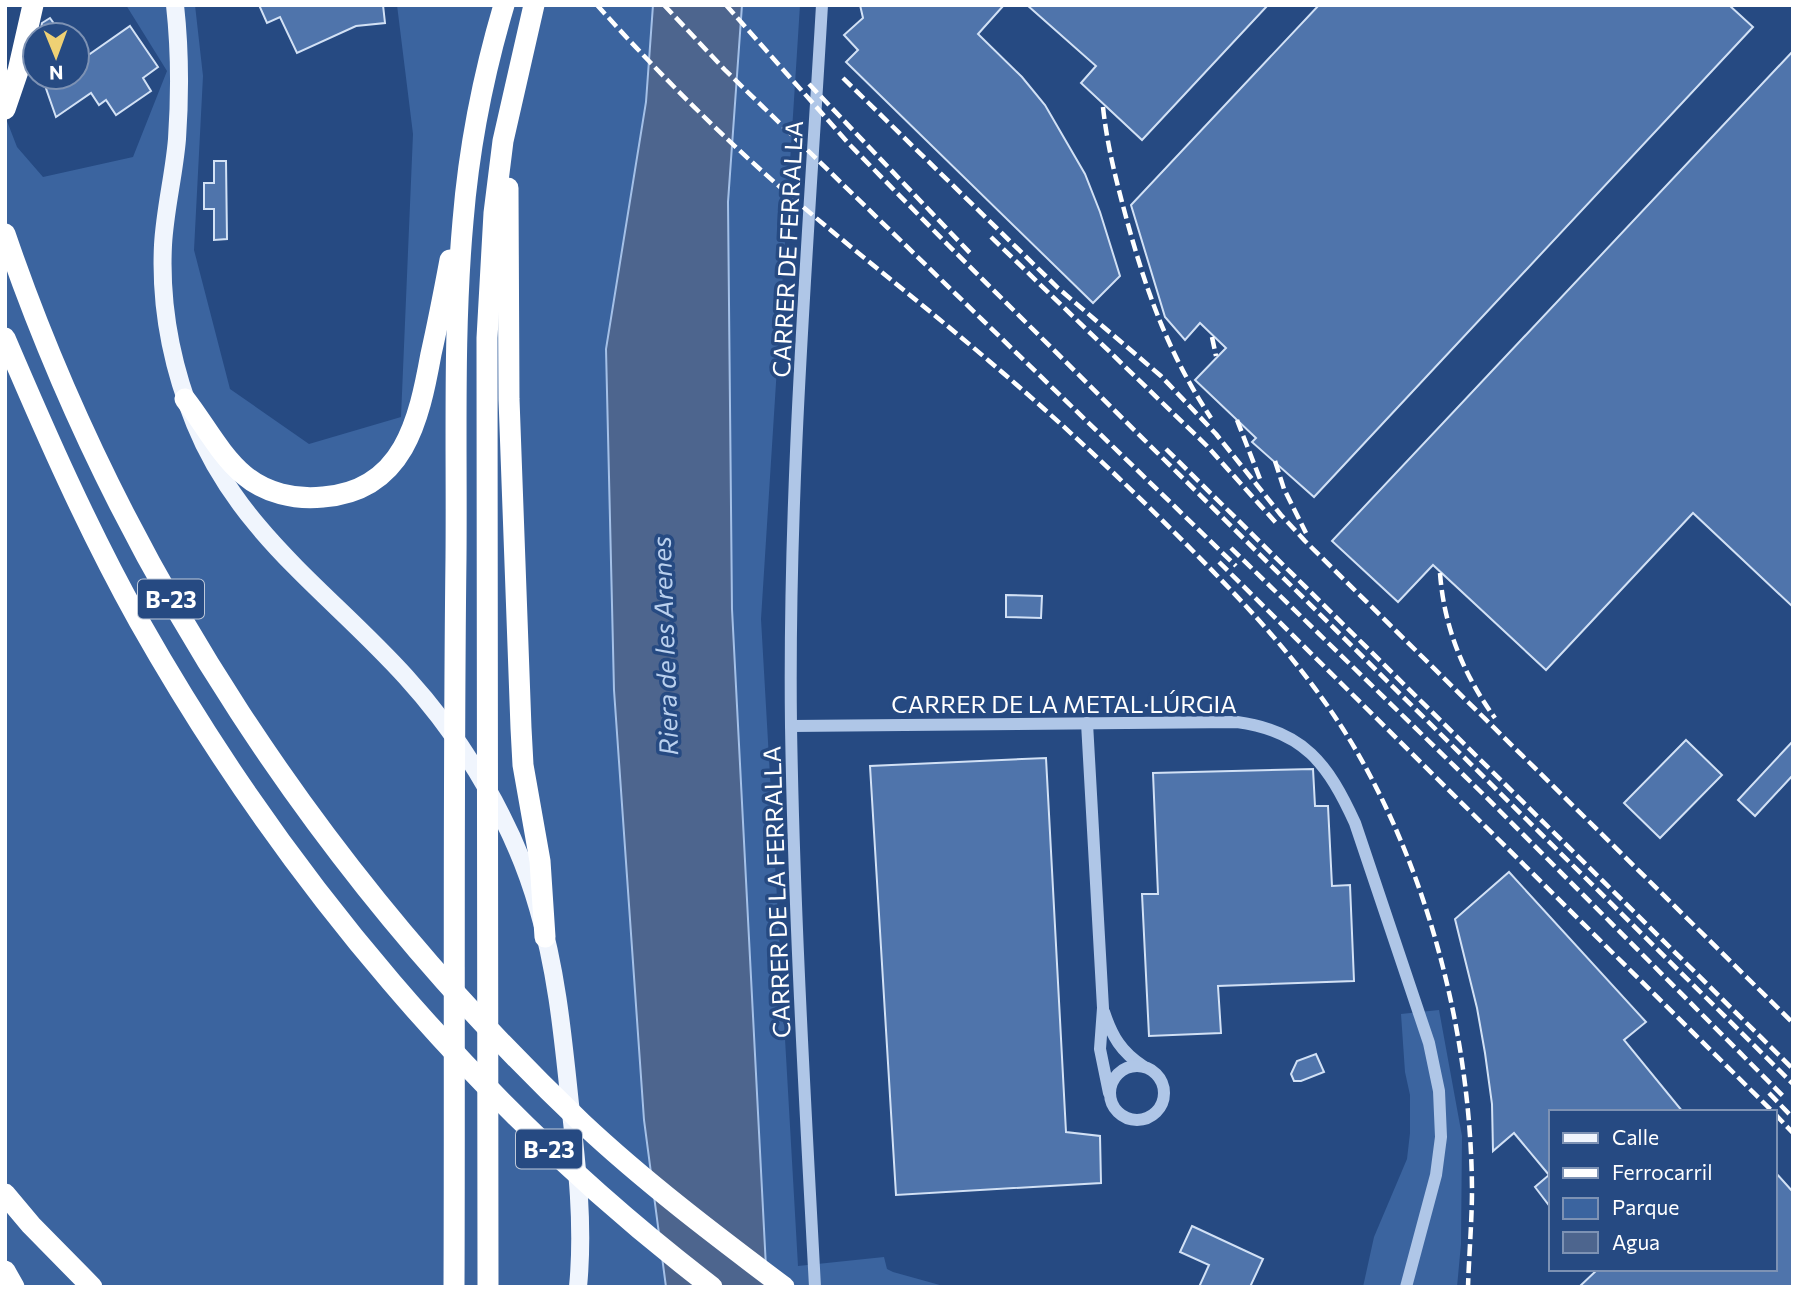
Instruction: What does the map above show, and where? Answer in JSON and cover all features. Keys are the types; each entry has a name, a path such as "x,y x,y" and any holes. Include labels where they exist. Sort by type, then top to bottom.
{"highway":[{"path":"5,109 33,5"},
{"path":"185,399 233,463 257,486 285,495 318,498 341,496 361,488 396,461 409,439 422,404 460,220 478,108 504,5"},
{"path":"534,5 503,141 501,214 523,765 540,861 545,937"},
{"path":"488,1287 487,338 501,214"},
{"path":"454,1287 453,809 460,220"},
{"name":"B-23","path":"5,234 69,399 103,472 169,597 219,681 294,791 401,928 495,1037 584,1125 710,1231 784,1287"},
{"name":"B-23","path":"5,338 83,514 138,618 178,688 244,789 290,853 402,993 489,1091 626,1218 712,1287"},
{"path":"5,1194 92,1287"},
{"path":"5,1271 14,1287"}],"main road":[{"path":"175,5 178,110 163,243 163,286 170,343 185,399 212,460 246,514 287,561 387,656 429,704 475,770 512,840 535,898 559,1010 581,1228 578,1287"}],"street":[{"name":"CARRER DE FERRALLA","path":"794,495 822,5"},
{"name":"CARRER DE LA FERRALLA","path":"794,495 791,726 803,1066 815,1287"},
{"name":"CARRER DE LA METAL·LÚRGIA","path":"791,726 1211,721 1273,729 1301,744 1311,753 1336,786 1355,823 1429,1043 1439,1091 1441,1137 1438,1165 1406,1287"},
{"path":"1087,723 1103,1008 1100,1049 1115,1110 1130,1120 1140,1120 1156,1112 1164,1096 1163,1087 1153,1072 1132,1059 1115,1040 1103,1008"},
{"path":"1109,1093 1115,1077 1121,1072 1128,1068 1145,1068"}],"green space":[{"path":"126,5 195,5 203,76 194,250 230,389 309,444 401,417 413,134 397,5 653,5 614,690 644,1120 666,1287 5,1287 5,116 17,147 43,177 133,157 167,71"},
{"path":"742,5 800,5 761,619 798,1266 884,1257 887,1269 893,1272 947,1287 767,1287 732,609 728,202"},
{"path":"1439,1010 1462,1136 1461,1244 1457,1287 1363,1287 1374,1237 1407,1159 1410,1095 1405,1072 1401,1014"}],"water":[{"name":"Riera de les Arenes","path":"653,5 742,5 728,202 732,609 767,1287 666,1287 644,1120 614,690 606,349 646,102"}],"building":[{"path":"259,5 383,5 385,23 356,26 297,53 280,17 267,23"},
{"path":"860,5 1004,5 978,34 1022,77 1045,105 1085,174 1120,276 1093,303 846,62 858,50 844,35 863,18"},
{"path":"1027,5 1268,5 1142,140 1081,83 1096,66"},
{"path":"1319,5 1729,5 1753,27 1314,497 1252,442 1256,438 1195,380 1226,348 1200,323 1185,340 1165,317 1131,205"},
{"path":"130,26 158,67 143,78 151,91 116,115 106,100 99,105 91,93 56,117 47,91 91,91 91,53"},
{"path":"1793,51 1793,607 1693,513 1546,670 1433,565 1398,602 1332,541"},
{"path":"214,161 226,161 227,239 214,240 214,209 204,209 204,183 214,183"},
{"path":"1006,595 1042,596 1041,618 1006,617"},
{"path":"1686,740 1722,775 1660,838 1624,803"},
{"path":"1793,741 1793,775 1755,816 1738,800"},
{"path":"1046,758 1066,1132 1100,1136 1101,1183 896,1195 870,766"},
{"path":"1313,769 1315,806 1328,806 1332,886 1350,885 1354,981 1218,986 1221,1033 1149,1036 1142,894 1158,894 1153,773"},
{"path":"1509,872 1646,1022 1624,1040 1681,1110 1549,1110 1549,1175 1514,1133 1493,1151 1492,1104 1485,1053 1455,919"},
{"path":"1316,1054 1324,1072 1294,1081 1291,1074 1297,1061"},
{"path":"1777,1174 1793,1192 1793,1287 1579,1287 1596,1271 1777,1271"},
{"path":"1549,1175 1549,1205 1535,1187"},
{"path":"1192,1226 1263,1259 1250,1287 1199,1287 1209,1265 1180,1252"}],"railway":[{"path":"597,5 668,81 743,154 1013,382 1130,489 1250,610 1296,664 1338,721 1383,801 1406,853 1426,907 1455,1019 1470,1133 1472,1201 1468,1287"},
{"path":"664,5 725,70 1236,566"},
{"path":"726,5 849,144 948,245 1793,1084"},
{"path":"843,78 1058,288 1161,376 1216,434 1305,541 1793,1023"},
{"path":"809,84 971,254"},
{"path":"1103,107 1119,190 1150,296 1182,370 1211,418"},
{"path":"991,237 1207,446 1277,524"},
{"path":"1212,337 1216,356"},
{"path":"1237,420 1260,479"},
{"path":"1166,449 1793,1069"},
{"path":"1275,461 1284,489 1306,533"},
{"path":"1231,548 1482,793 1785,1098"},
{"path":"1219,562 1771,1110"},
{"path":"1440,573 1446,612 1457,649 1473,684 1495,718"},
{"path":"1769,1093 1793,1118"},
{"path":"1777,1116 1793,1133"}]}
